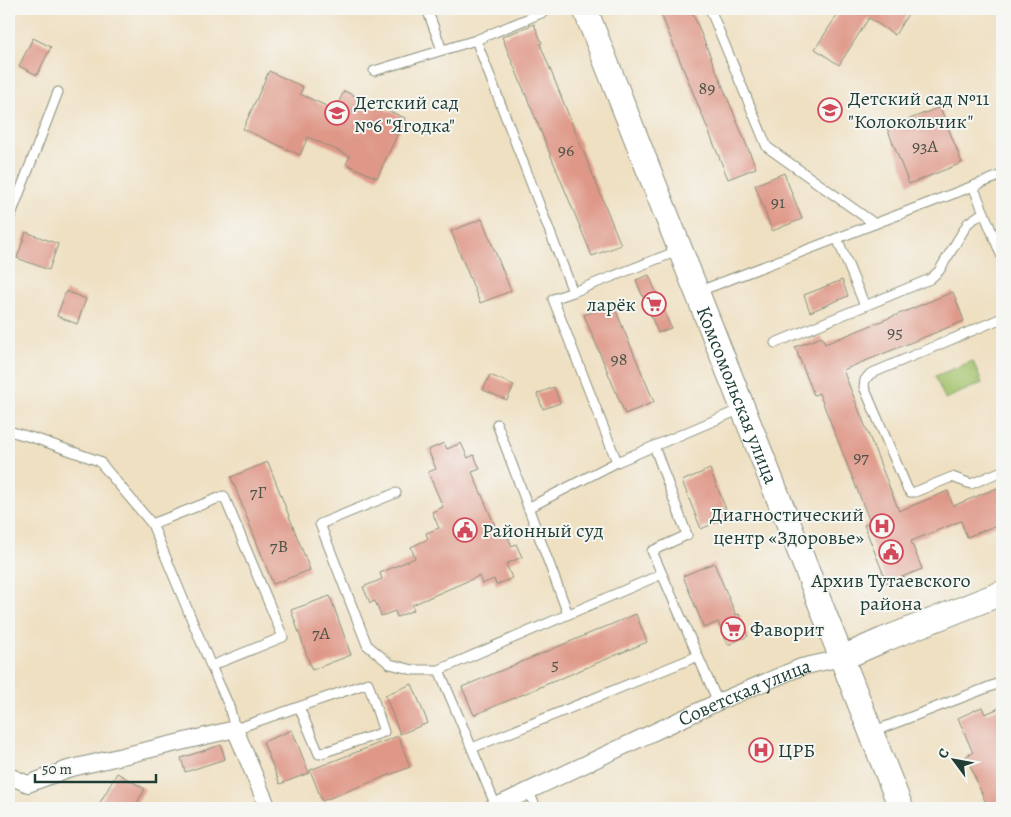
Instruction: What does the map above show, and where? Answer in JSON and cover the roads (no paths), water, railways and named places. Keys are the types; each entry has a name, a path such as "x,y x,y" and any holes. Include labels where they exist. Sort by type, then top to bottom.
{"main road":[{"name":"Комсомольская улица","path":"585,9 901,808"},
{"name":"Советская улица","path":"842,658 1002,593"}],"street":[{"name":"Советская улица","path":"494,807 718,702 801,667 842,658"},
{"path":"9,776 28,784 68,769 235,729 268,808"}],"lane":[{"path":"426,9 442,50"},
{"path":"374,71 476,40 551,9"},
{"path":"710,9 767,147 874,224"},
{"path":"476,40 573,292"},
{"path":"9,220 58,92"},
{"path":"697,292 1002,175"},
{"path":"973,186 1002,257"},
{"path":"775,343 935,276 968,222 984,212"},
{"path":"837,238 865,306"},
{"path":"616,462 554,299 680,250"},
{"path":"1002,318 870,374 864,380 864,387 910,492 915,492 952,477 971,484 1002,471"},
{"path":"528,508 616,462 743,408"},
{"path":"497,424 568,614"},
{"path":"9,431 99,461 152,524 229,706 235,729 368,683 384,732 319,754 299,707"},
{"path":"654,446 687,535 652,551 718,702"},
{"path":"396,492 320,524 367,645 390,664 413,670 439,670 662,574"},
{"path":"152,524 224,496 283,637 211,666"},
{"path":"472,748 698,656"},
{"path":"439,670 472,748 494,807"},
{"path":"871,732 1002,682"},
{"path":"529,792 536,808"}],"place":[{"name":"Детский сад №11 \"Колокольчик\"","path":"830,110"},
{"name":"Детский сад №6 \"Ягодка\"","path":"337,113"},
{"name":"ларёк","path":"654,304"},
{"name":"Диагностический центр «Здоровье»","path":"882,526"},
{"name":"Районный суд","path":"465,530"},
{"name":"Архив Тутаевского района","path":"891,552"},
{"name":"Фаворит","path":"733,629"},
{"name":"ЦРБ","path":"761,750"}]}
